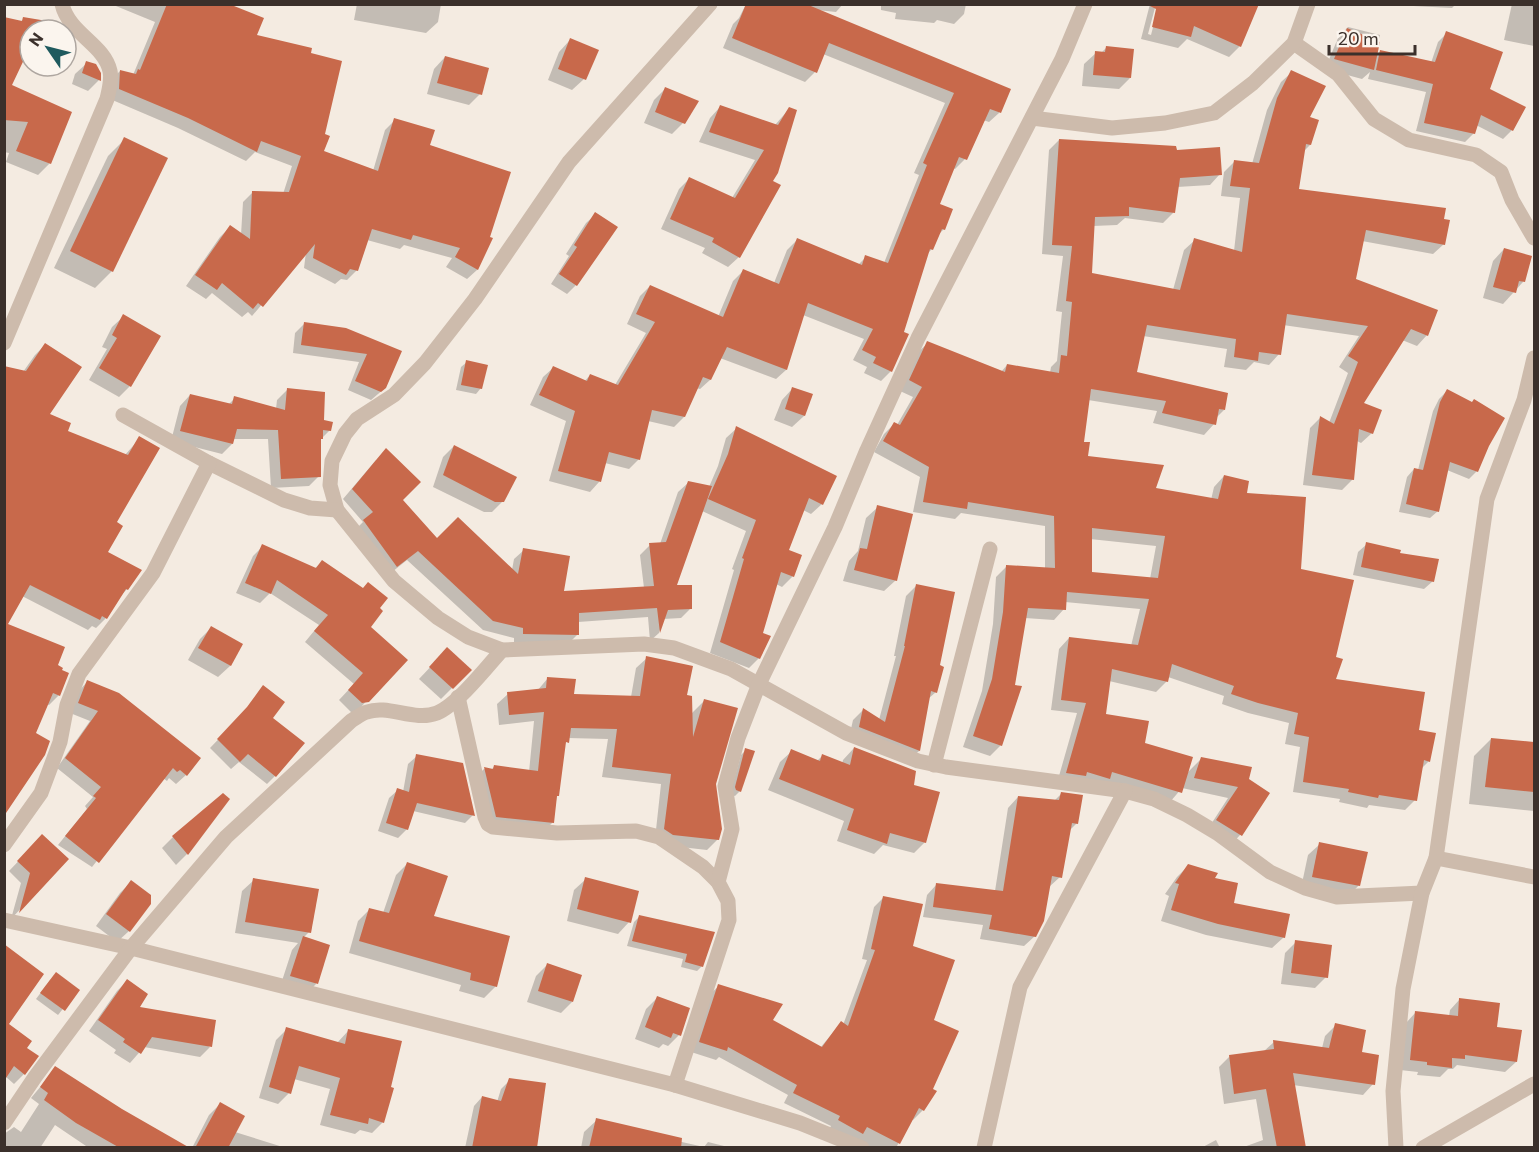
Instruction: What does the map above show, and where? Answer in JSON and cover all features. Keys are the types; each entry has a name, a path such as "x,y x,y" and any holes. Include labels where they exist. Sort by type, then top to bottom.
{"street":[{"path":"4,343 107,99 111,78 110,68 99,51 71,25 64,15 62,4"},
{"path":"710,4 569,162 475,298 425,363 394,395 357,419 345,434 332,461 330,485 337,510 394,581 438,618 468,637 502,650 644,644 674,648 731,669 846,733 918,761 1125,791 1154,799 1187,815 1216,833 1270,872 1305,888 1337,897 1422,893"},
{"path":"718,882 732,829 725,786 738,738 759,684 835,527 918,338 1062,59 1084,4"},
{"path":"1032,118 1112,128 1165,123 1214,113 1253,83 1294,43 1308,4"},
{"path":"1294,43 1338,74 1374,119 1409,140 1476,155 1501,172 1512,200 1534,238"},
{"path":"1396,1148 1393,1091 1402,989 1422,893 1436,858 1487,499 1524,400 1534,358"},
{"path":"123,415 209,463 284,500 310,508 337,510"},
{"path":"4,845 42,793 60,742 67,705 79,674 153,573 209,463"},
{"path":"934,765 990,549"},
{"path":"4,1123 35,1077 131,948 226,837 351,721 369,711 388,711 413,716 437,712 458,697 502,650"},
{"path":"458,697 488,824 494,827 557,833 636,831 659,837 703,867 718,882 728,901 729,920 675,1085"},
{"path":"984,1148 1020,987 1125,791"},
{"path":"1436,858 1534,877"},
{"path":"4,920 131,948 675,1085 800,1123 862,1148"},
{"path":"1423,1148 1534,1084"}],"building":[{"path":"167,4 229,4 264,18 257,35 312,48 311,53 342,61 325,134 330,136 324,151 378,171 394,118 435,130 430,145 511,172 490,237 493,238 478,270 455,257 460,248 413,235 411,240 372,229 358,271 350,269 346,275 313,258 315,244 263,307 258,303 253,309 222,283 217,290 195,275 230,225 250,239 252,191 289,192 301,156 261,141 257,152 188,118 119,89 120,70 136,74 138,69 140,70"},
{"path":"746,4 806,4 1011,89 1001,113 990,109 967,160 959,157 940,204 953,209 945,230 942,229 933,250 930,249 904,332 909,334 892,372 873,363 876,357 862,350 873,329 808,303 787,370 727,347 711,380 703,377 685,417 652,410 640,460 609,452 601,482 558,471 575,411 539,395 553,366 587,381 590,374 618,385 655,322 636,314 650,285 723,317 743,269 779,284 797,238 862,265 865,255 888,263 927,165 923,163 954,93 829,43 817,73 732,38"},
{"path":"1146,4 1259,4 1241,47 1194,26 1191,37 1152,27 1156,9"},
{"path":"4,17 18,20 18,72 12,85 72,112 51,164 16,151 28,122 4,120"},
{"path":"1347,28 1380,42 1374,70 1334,59"},
{"path":"1446,31 1503,52 1490,89 1526,107 1513,131 1481,115 1475,134 1424,123 1433,84 1376,70 1380,50 1435,62"},
{"path":"570,38 599,50 586,80 558,69"},
{"path":"1106,46 1134,49 1131,78 1093,75 1095,51 1105,52"},
{"path":"445,56 489,68 482,95 437,83"},
{"path":"86,61 96,64 101,73 101,81 82,73"},
{"path":"1291,70 1326,86 1310,117 1319,120 1311,145 1306,144 1299,189 1446,208 1444,219 1450,220 1445,245 1366,230 1356,279 1438,310 1428,336 1411,329 1364,403 1382,410 1373,434 1359,429 1354,480 1312,475 1320,416 1334,424 1358,362 1348,356 1368,326 1287,314 1281,355 1259,352 1258,361 1234,357 1236,339 1147,325 1137,372 1228,393 1225,410 1219,409 1216,425 1162,413 1166,401 1091,389 1084,442 1090,442 1088,456 1164,465 1156,488 1218,499 1224,475 1249,481 1247,493 1306,497 1301,569 1354,580 1336,657 1343,659 1336,679 1425,692 1419,730 1436,733 1430,762 1424,760 1417,801 1379,795 1378,798 1348,792 1349,789 1303,782 1309,737 1294,734 1298,713 1231,694 1234,686 1172,664 1168,682 1112,669 1106,714 1149,721 1145,743 1193,757 1182,793 1112,772 1110,779 1087,772 1086,776 1066,773 1086,703 1061,700 1069,637 1138,645 1149,599 1067,592 1066,610 1028,608 1015,685 1022,686 1002,746 973,736 992,679 1003,612 1006,565 1055,568 1054,516 968,502 967,509 923,502 929,467 883,441 894,422 900,425 922,387 909,380 927,341 1005,372 1007,364 1059,373 1061,355 1067,356 1072,302 1066,301 1072,246 1052,245 1059,139 1176,146 1177,150 1220,147 1222,175 1180,178 1175,213 1129,207 1129,216 1095,217 1092,273 1180,290 1194,238 1242,252 1250,188 1230,186 1234,160 1259,163 1277,98","holes":["1092,528 1165,536 1158,578 1092,572"]},
{"path":"665,87 699,101 685,124 655,112"},
{"path":"720,105 778,125 789,107 797,110 778,173 773,181 781,185 740,258 712,242 714,238 670,219 689,177 735,198 764,150 709,132"},
{"path":"124,137 168,158 113,272 70,251"},
{"path":"595,212 618,227 577,286 559,274 577,247 574,245"},
{"path":"1504,248 1532,256 1525,282 1519,281 1516,293 1493,287"},
{"path":"123,314 161,336 131,387 99,368 117,338 112,335"},
{"path":"304,322 346,328 402,351 386,388 381,392 355,381 367,354 301,345"},
{"path":"45,343 82,367 50,414 71,423 68,431 128,455 139,436 160,448 117,522 123,526 108,552 142,570 128,590 126,589 107,619 102,616 100,620 30,585 8,624 65,647 58,665 69,673 60,696 53,693 36,733 50,741 45,755 4,816 4,366 26,371"},
{"path":"466,360 488,365 482,389 461,385"},
{"path":"792,387 813,394 805,416 785,409"},
{"path":"287,388 325,392 324,420 333,422 331,431 323,430 323,439 321,439 321,477 281,479 278,430 237,429 233,444 180,431 190,394 232,404 234,396 285,410"},
{"path":"1447,389 1472,402 1474,399 1505,418 1478,472 1450,462 1439,512 1406,504 1414,468 1423,470 1440,402"},
{"path":"736,426 837,476 823,505 809,498 789,550 802,555 794,577 781,572 763,633 771,636 760,659 720,642 744,559 742,558 756,520 708,499 728,454"},
{"path":"454,445 517,477 504,502 495,502 443,475"},
{"path":"386,448 421,482 403,500 437,538 458,517 518,574 523,548 570,556 564,591 654,586 649,543 666,542 688,481 712,486 677,585 692,585 692,609 668,610 660,633 657,608 579,613 579,635 523,634 523,628 493,621 418,551 397,567 363,520 373,512 352,489"},
{"path":"877,505 913,514 897,581 854,570 860,548 867,549"},
{"path":"1366,542 1401,550 1400,553 1439,559 1434,582 1361,567"},
{"path":"262,544 316,568 322,560 363,588 368,582 388,598 380,608 383,611 371,627 408,660 369,702 362,703 348,690 363,673 314,631 328,615 277,580 271,594 245,583"},
{"path":"916,584 955,592 940,665 944,667 937,693 931,691 920,751 859,727 863,708 885,722 905,646"},
{"path":"211,626 243,644 231,666 198,648"},
{"path":"447,647 472,670 453,689 429,667"},
{"path":"646,656 693,666 687,695 692,696 693,737 704,699 738,708 716,784 722,829 719,840 673,835 664,829 671,774 612,767 617,729 571,728 569,743 566,742 554,823 496,817 484,767 493,769 494,765 538,771 544,712 509,715 507,692 546,688 547,677 576,679 574,694 640,696"},
{"path":"87,680 119,693 201,758 187,776 173,768 99,863 65,836 96,798 93,796 101,787 65,758 98,711 78,703"},
{"path":"263,685 285,702 273,718 305,743 276,777 248,754 240,762 217,739 247,707"},
{"path":"1491,738 1534,742 1534,792 1485,787"},
{"path":"854,747 916,771 914,785 940,792 926,843 890,833 887,844 847,830 854,809 779,779 791,749 820,761 822,754 850,765"},
{"path":"745,748 755,751 741,792 735,787"},
{"path":"416,754 463,763 475,816 417,803 408,830 386,823 397,788 409,792"},
{"path":"1201,757 1252,767 1249,779 1270,793 1242,836 1216,820 1238,787 1194,778"},
{"path":"1061,792 1083,795 1078,824 1072,823 1062,878 1052,876 1044,921 1036,937 989,929 992,915 933,907 936,883 1003,891 1018,796 1059,800"},
{"path":"223,793 230,799 188,855 172,836"},
{"path":"42,834 69,859 19,913 30,873 17,861"},
{"path":"1319,842 1368,852 1360,886 1312,877"},
{"path":"407,862 448,876 434,916 510,936 497,987 470,980 471,973 359,941 369,908 389,913"},
{"path":"1188,864 1218,873 1215,878 1238,883 1234,903 1290,914 1285,938 1218,924 1171,910 1179,884 1175,883"},
{"path":"585,877 639,891 631,923 577,909"},
{"path":"253,878 319,889 311,933 245,922"},
{"path":"131,880 151,895 151,904 130,932 106,914"},
{"path":"883,896 923,904 913,946 955,960 934,1020 959,1031 933,1089 937,1091 924,1111 919,1108 900,1144 867,1127 863,1134 838,1120 840,1116 793,1093 797,1085 728,1047 727,1051 699,1042 718,984 783,1004 773,1020 822,1047 841,1021 848,1026 875,950 871,949"},
{"path":"639,915 715,932 703,967 685,962 687,954 632,941"},
{"path":"303,936 330,945 318,984 290,976"},
{"path":"1295,940 1332,945 1328,978 1291,973"},
{"path":"4,944 44,974 9,1024 32,1041 27,1048 39,1056 25,1075 14,1066 4,1081"},
{"path":"547,963 582,975 573,1002 538,991"},
{"path":"56,972 80,990 65,1011 40,993"},
{"path":"127,979 148,994 140,1007 216,1020 212,1047 152,1037 141,1054 123,1042 125,1039 98,1020"},
{"path":"657,996 690,1008 681,1036 673,1033 671,1038 645,1027"},
{"path":"1459,998 1500,1003 1497,1027 1522,1030 1517,1062 1465,1055 1465,1059 1452,1058 1452,1068 1410,1060 1415,1011 1458,1016"},
{"path":"1335,1023 1366,1030 1362,1052 1379,1055 1375,1085 1293,1073 1306,1148 1277,1148 1266,1089 1234,1094 1229,1055 1274,1049 1273,1040 1329,1048"},
{"path":"286,1027 345,1044 348,1029 402,1041 391,1087 394,1088 384,1123 369,1118 368,1124 330,1115 340,1078 299,1066 291,1094 269,1087"},
{"path":"55,1066 122,1109 190,1148 120,1148 76,1123 44,1100 48,1093 40,1087"},
{"path":"509,1078 546,1083 537,1148 472,1148 482,1096 501,1101"},
{"path":"220,1102 245,1116 228,1148 195,1148"},
{"path":"596,1118 682,1138 681,1148 589,1148"}]}
